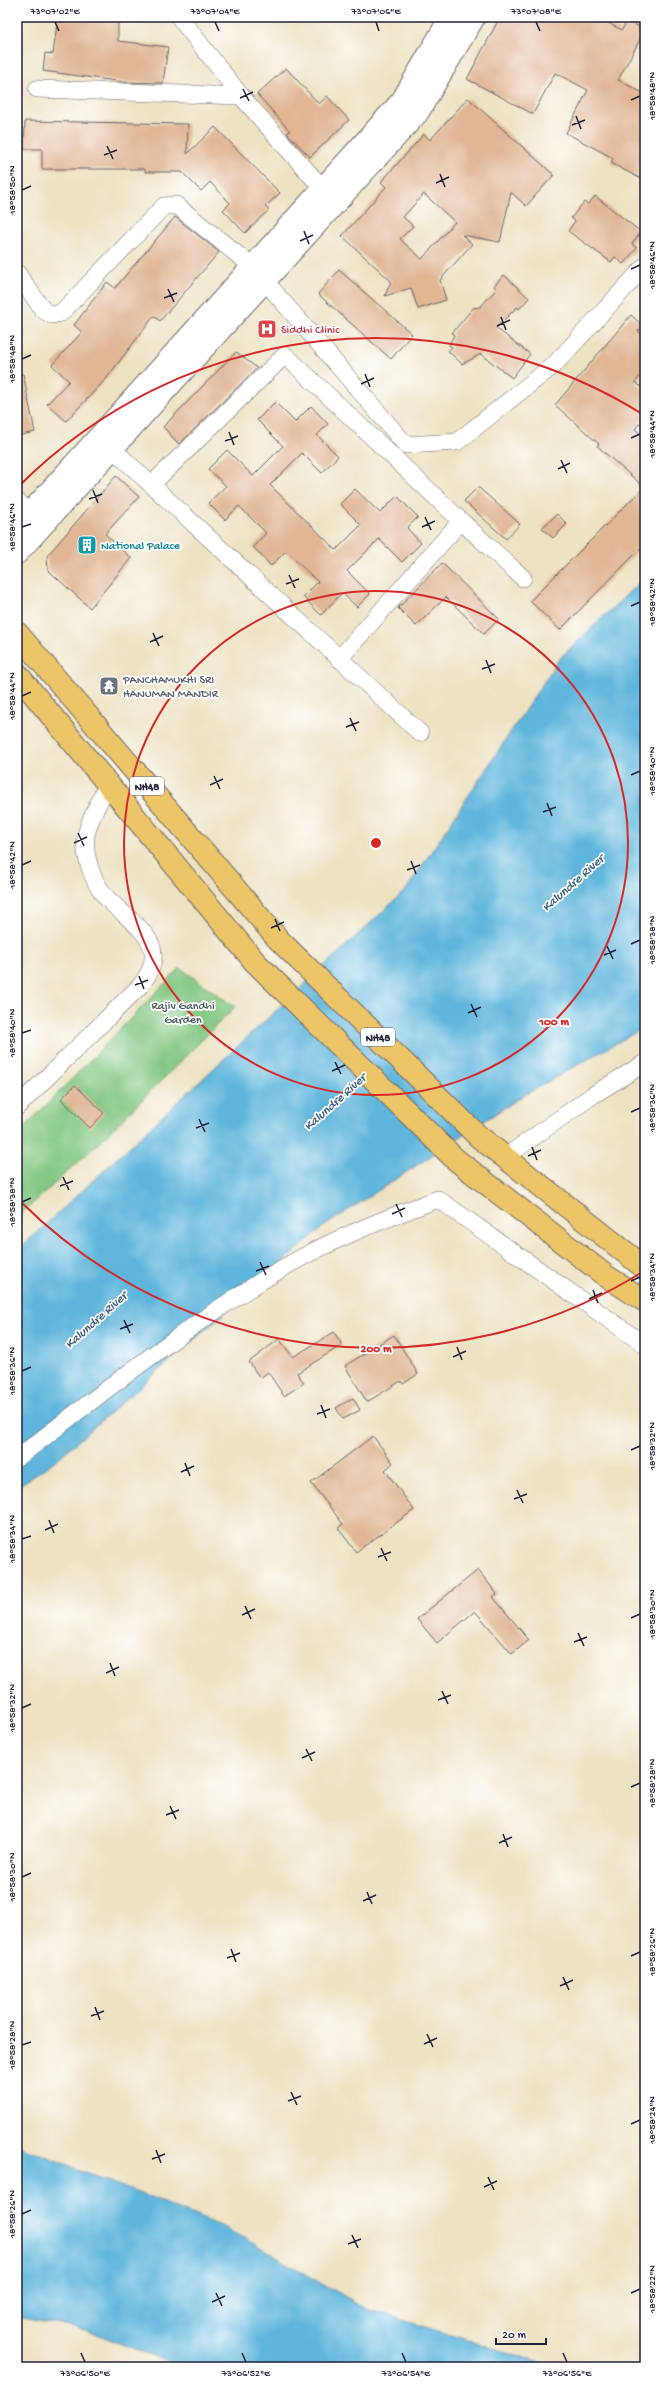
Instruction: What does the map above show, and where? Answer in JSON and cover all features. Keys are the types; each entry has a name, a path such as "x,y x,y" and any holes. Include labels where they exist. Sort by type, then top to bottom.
{"highway":[{"name":"NH48","path":"17,633 278,939 478,1136 645,1268"},
{"name":"NH48","path":"17,674 107,785 255,962 455,1159 606,1276 645,1301"}],"street":[{"path":"179,17 241,96 329,196"},
{"path":"17,553 106,443 329,196 402,101 450,17"},
{"path":"329,196 418,112 474,17"},
{"path":"37,89 241,96"},
{"path":"17,273 43,310 52,315 61,313 164,206 170,204 180,208 259,274 406,445 457,442 555,364 645,266"},
{"path":"152,484 285,355 461,522 523,578"},
{"path":"106,443 420,733"},
{"path":"17,528 33,510 106,443"},
{"path":"340,658 461,522"},
{"path":"17,1107 142,985 151,973 153,947 147,936 104,895 92,874 87,854 86,836 107,785"},
{"path":"504,1158 593,1095 645,1063"},
{"path":"17,1458 180,1334 289,1265 370,1225 438,1199 645,1345"}],"lane":[{"path":"17,496 33,510"}],"green space":[{"name":"Rajiv Gandhi Garden","path":"180,968 235,1007 101,1141 17,1218 17,1135"}],"water":[{"name":"Kalundre River","path":"645,577 645,1027 519,1098 323,1227 56,1460 17,1487 17,1251 406,890 559,659"},
{"path":"17,2145 226,2228 367,2309 555,2367 181,2367 86,2330 17,2317"}],"building":[{"path":"58,17 118,17 118,41 168,47 163,83 124,82 43,71 45,53 53,54"},
{"path":"500,17 507,17 519,23 522,17 596,17 622,30 627,20 645,30 618,80 645,94 645,181 611,163 613,158 566,133 588,90 555,73 533,114 467,79"},
{"path":"286,68 319,104 327,96 349,120 310,157 287,133 290,131 257,94"},
{"path":"468,98 554,175 526,206 511,192 500,242 462,235 472,244 440,280 446,300 418,309 411,288 385,296 391,281 342,236 386,187 381,182 424,134 430,140","holes":["424,194 455,222 422,259 400,239 413,226 403,217"]},
{"path":"25,121 188,124 187,154 215,127 280,193 265,207 269,210 245,233 223,210 230,203 210,182 201,191 182,172 145,172 145,169 42,169 42,149 24,149"},
{"path":"595,196 641,232 632,244 637,248 623,264 615,257 611,262 568,231 575,221 571,218 584,202 588,204"},
{"path":"175,217 219,252 160,321 154,316 106,379 66,421 47,404 69,381 52,365 82,332 74,325 107,282 115,288"},
{"path":"339,270 412,334 391,359 318,294"},
{"path":"504,275 529,298 519,309 517,307 496,328 530,354 512,378 481,354 462,364 448,351 452,347 449,345 454,335 452,333 473,308 480,307 497,289 494,286"},
{"path":"631,315 643,326 638,331 645,337 645,371 635,382 645,390 645,417 635,429 645,438 645,544 560,630 530,601 644,487 597,446 599,444 555,405"},
{"path":"236,352 257,368 179,444 163,427"},
{"path":"17,374 23,374 35,432 17,436"},
{"path":"275,402 295,422 311,406 328,424 317,435 338,456 322,473 302,453 270,485 336,550 361,525 340,504 355,489 380,513 397,496 418,517 407,528 421,543 402,562 379,539 347,571 370,594 357,607 342,593 321,615 303,597 318,582 286,551 271,566 253,547 266,533 239,506 225,520 208,503 226,486 208,469 227,450 253,476 283,446 257,420"},
{"name":"National Palace","path":"116,476 139,497 105,534 131,558 90,608 48,570 47,556"},
{"path":"478,487 520,524 506,539 464,501"},
{"path":"557,514 567,524 553,538 542,528"},
{"path":"442,563 499,619 484,634 446,597 416,626 398,608"},
{"path":"75,1085 104,1113 90,1128 61,1099"},
{"path":"334,1332 342,1345 297,1373 304,1383 284,1396 268,1372 260,1378 249,1362 279,1339 293,1357"},
{"path":"394,1335 418,1374 403,1384 401,1381 367,1402 345,1366"},
{"path":"353,1398 360,1410 343,1419 336,1408"},
{"path":"373,1436 393,1463 385,1470 414,1510 356,1552 338,1528 343,1524 311,1483"},
{"path":"478,1570 497,1594 493,1597 529,1640 512,1654 475,1611 437,1643 417,1619"}],"place":[{"name":"Siddhi Clinic","path":"267,329"},
{"name":"National Palace","path":"87,545"},
{"name":"PANCHAMUKHI SRI HANUMAN MANDIR","path":"109,686"}]}
